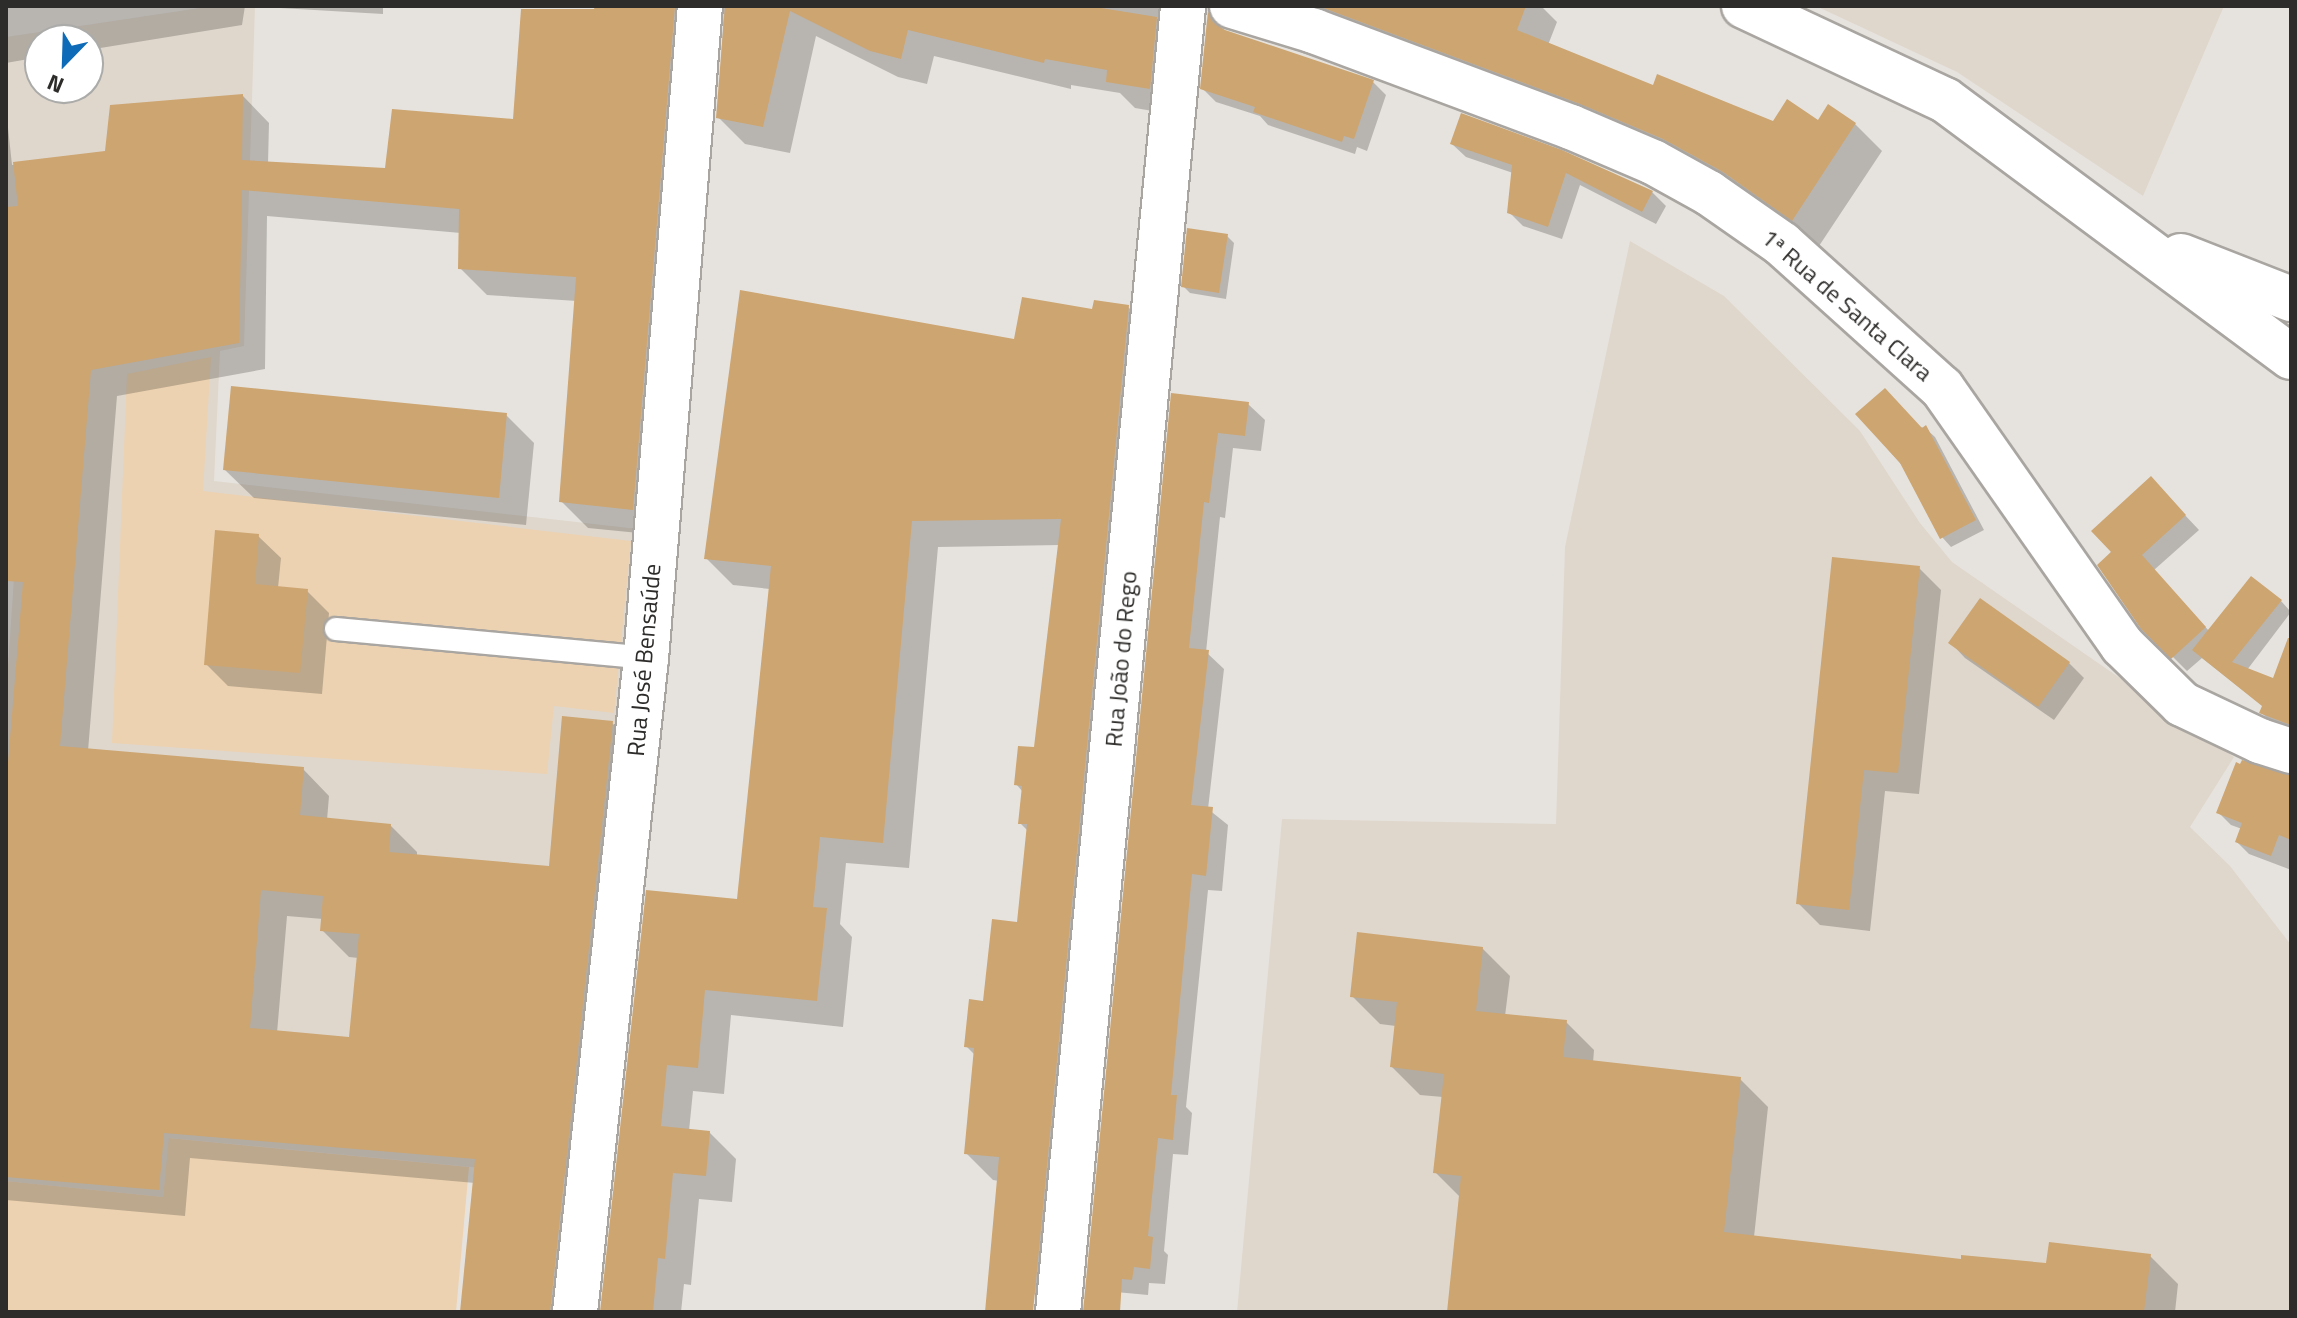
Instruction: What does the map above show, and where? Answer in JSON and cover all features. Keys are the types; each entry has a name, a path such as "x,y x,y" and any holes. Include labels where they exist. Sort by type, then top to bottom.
{"street":[{"name":"Rua José Bensaúde","path":"575,1312 646,658 700,6"},
{"name":"Rua João do Rego","path":"1058,1312 1183,6"},
{"name":"1ª Rua de Santa Clara","path":"1232,6 1328,36 1653,162 1709,193 1782,244 1942,388 2122,645 2182,704 2260,741 2291,751"},
{"path":"1744,6 1945,100 2291,357"},
{"path":"2130,236 2291,299"}],"lane":[{"path":"336,629 646,658"}],"shaded area":[{"path":"213,6 255,6 244,346 220,351 214,481 647,530 584,1178 170,1138 163,1197 6,1181 6,696 27,386 6,212 6,37 24,34 24,104 104,104 104,24 93,24"},
{"path":"1816,6 2224,6 2143,196 1957,72"},
{"path":"1630,241 1724,296 1860,431 1920,523 1952,562 2234,757 2190,827 2230,866 2291,945 2291,1312 1237,1312 1282,819 1556,824 1565,547"},
{"path":"211,357 203,491 631,541 614,713 554,706 547,774 112,743 127,374"},
{"path":"169,1138 469,1167 456,1312 6,1312 6,1181 163,1197"}],"building":[{"path":"595,6 675,6 633,510 559,502 576,277 458,269 459,209 242,190 239,343 91,370 60,746 304,767 300,815 391,824 389,852 549,866 562,716 613,721 550,1312 460,1312 475,1159 164,1133 159,1190 6,1177 6,787 23,582 6,581 6,207 18,206 13,162 105,151 110,105 243,94 242,160 385,168 392,109 513,119 521,9 594,9","holes":["261,890 323,896 320,931 359,934 349,1037 250,1028"]},
{"path":"725,6 1089,6 1157,17 1150,89 1106,82 1107,70 1045,59 1044,63 908,30 901,59 870,51 790,11 763,127 716,118"},
{"path":"1318,6 1526,6 1517,30 1653,85 1657,74 1773,121 1787,99 1818,120 1828,104 1856,123 1792,221 1723,172 1663,139 1580,104"},
{"path":"1208,11 1213,22 1225,30 1374,80 1354,139 1344,136 1342,142 1253,112 1255,107 1200,89"},
{"path":"1461,113 1562,150 1653,191 1642,212 1566,173 1548,227 1507,213 1512,165 1450,144"},
{"path":"1187,228 1228,234 1219,293 1181,287"},
{"path":"740,290 1014,339 1022,297 1092,309 1094,300 1129,305 1033,1312 985,1312 999,1157 964,1154 974,1048 964,1047 969,999 983,1001 992,919 1017,922 1027,824 1018,824 1022,786 1014,785 1018,746 1034,747 1061,519 912,521 883,843 820,837 813,907 827,908 817,1001 705,990 698,1068 667,1065 661,1126 710,1131 706,1176 673,1173 665,1259 658,1258 653,1312 600,1312 646,890 737,899 771,566 704,559"},
{"path":"231,386 507,413 499,498 223,470"},
{"path":"1885,388 1922,428 1926,425 1976,520 1940,539 1900,463 1855,414"},
{"path":"1171,393 1249,402 1245,436 1218,433 1209,503 1204,502 1189,648 1209,650 1191,805 1213,807 1206,876 1192,874 1171,1095 1177,1095 1173,1140 1158,1138 1148,1236 1153,1237 1150,1269 1134,1267 1132,1280 1122,1279 1120,1312 1083,1312"},
{"path":"2151,476 2186,515 2142,555 2206,627 2171,659 2141,629 2097,565 2111,552 2091,531"},
{"path":"215,530 259,534 255,584 308,589 300,673 204,665"},
{"path":"1832,557 1920,566 1898,773 1864,770 1849,910 1796,904"},
{"path":"2251,576 2282,600 2232,662 2273,678 2288,638 2291,638 2291,725 2259,713 2262,706 2192,650"},
{"path":"1980,598 2070,662 2038,707 1948,643"},
{"path":"2242,760 2291,775 2291,840 2279,835 2271,856 2235,842 2242,823 2216,813 2236,762 2240,764"},
{"path":"1357,932 1483,947 1476,1011 1567,1020 1563,1057 1741,1077 1724,1232 1961,1259 1961,1255 2046,1263 2049,1242 2151,1254 2144,1312 1447,1312 1461,1176 1433,1173 1444,1074 1390,1067 1397,1002 1350,997"}]}
